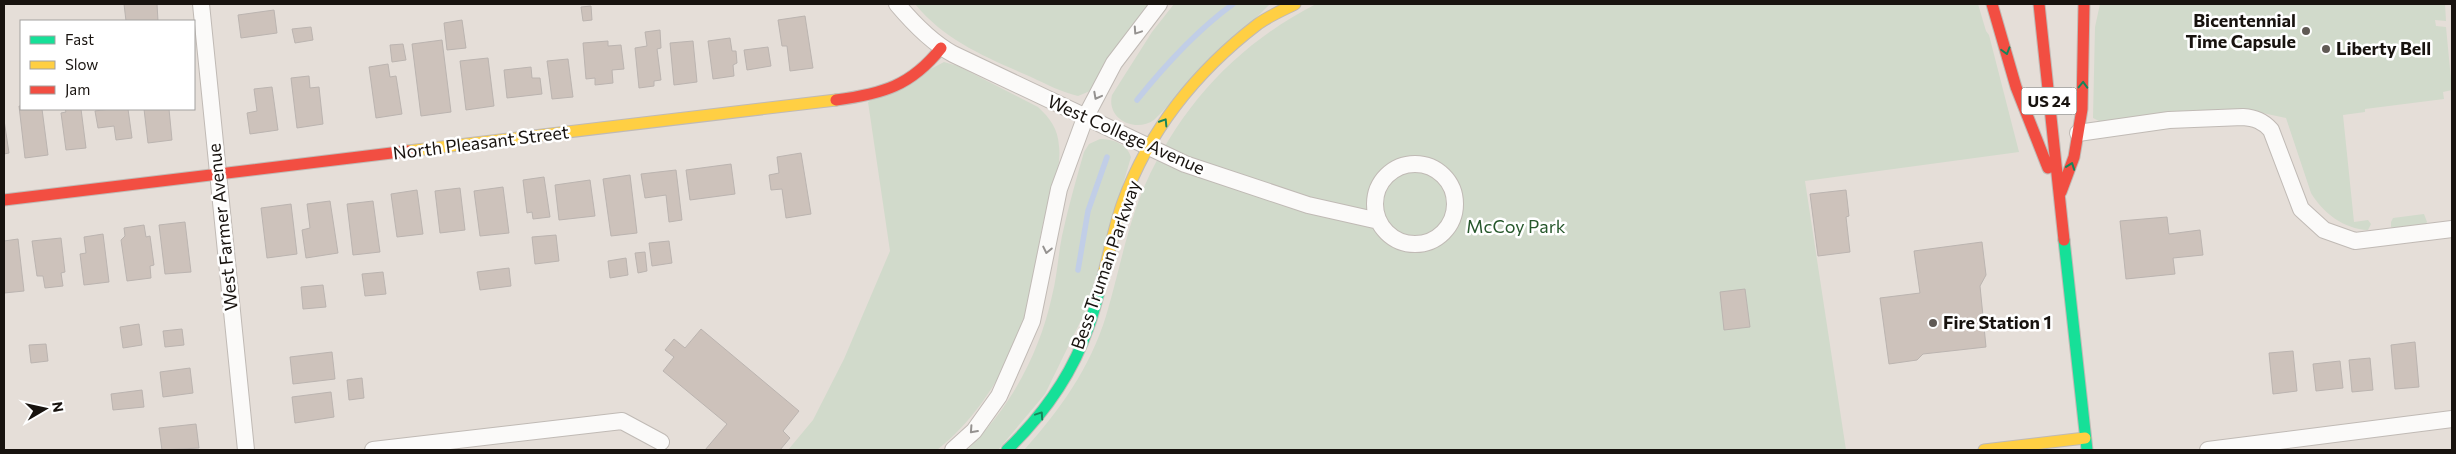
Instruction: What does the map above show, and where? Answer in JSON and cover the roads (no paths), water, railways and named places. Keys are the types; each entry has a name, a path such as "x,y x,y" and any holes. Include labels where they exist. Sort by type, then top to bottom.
{"street":[{"name":"West Farmer Avenue","path":"201,4 246,450"},
{"name":"West College Avenue","path":"897,4 941,48 972,65 1185,164 1308,205 1379,221"},
{"path":"953,450 974,431 999,396 1032,321 1059,190 1085,118 1114,64 1158,4"},
{"name":"Bess Truman Parkway","path":"1007,450 1033,425 1066,376 1088,329 1123,202 1148,147 1173,108 1199,76 1258,23 1295,4"},
{"path":"1992,4 2016,87 2059,198"},
{"name":"US 24","path":"2039,4 2087,450"},
{"path":"2059,198 2074,157 2082,109 2084,4"},
{"name":"North Pleasant Street","path":"4,200 866,96 884,92 904,83 926,68 941,48"},
{"path":"2078,133 2169,120 2253,118 2264,122 2271,130 2301,209 2324,230 2355,241 2452,229"},
{"path":"1414,164 1427,166 1438,172 1447,181 1453,193 1455,206 1446,230 1436,239 1423,244 1410,244 1397,240 1387,232 1379,221 1376,196 1381,184 1390,174 1401,167 1414,164"},
{"path":"2208,450 2452,419"},
{"path":"373,450 622,421 661,442"},
{"path":"1984,450 2085,438"}],"waterway":[{"path":"1137,100 1182,49 1206,25 1233,4"},
{"path":"1078,270 1088,211 1107,157"}],"place":[{"name":"Bicentennial Time Capsule","path":"2306,31"},
{"name":"Liberty Bell","path":"2326,49"},
{"name":"Fire Station 1","path":"1933,323"}],"park label":[{"name":"McCoy Park","path":"1516,227"}]}
